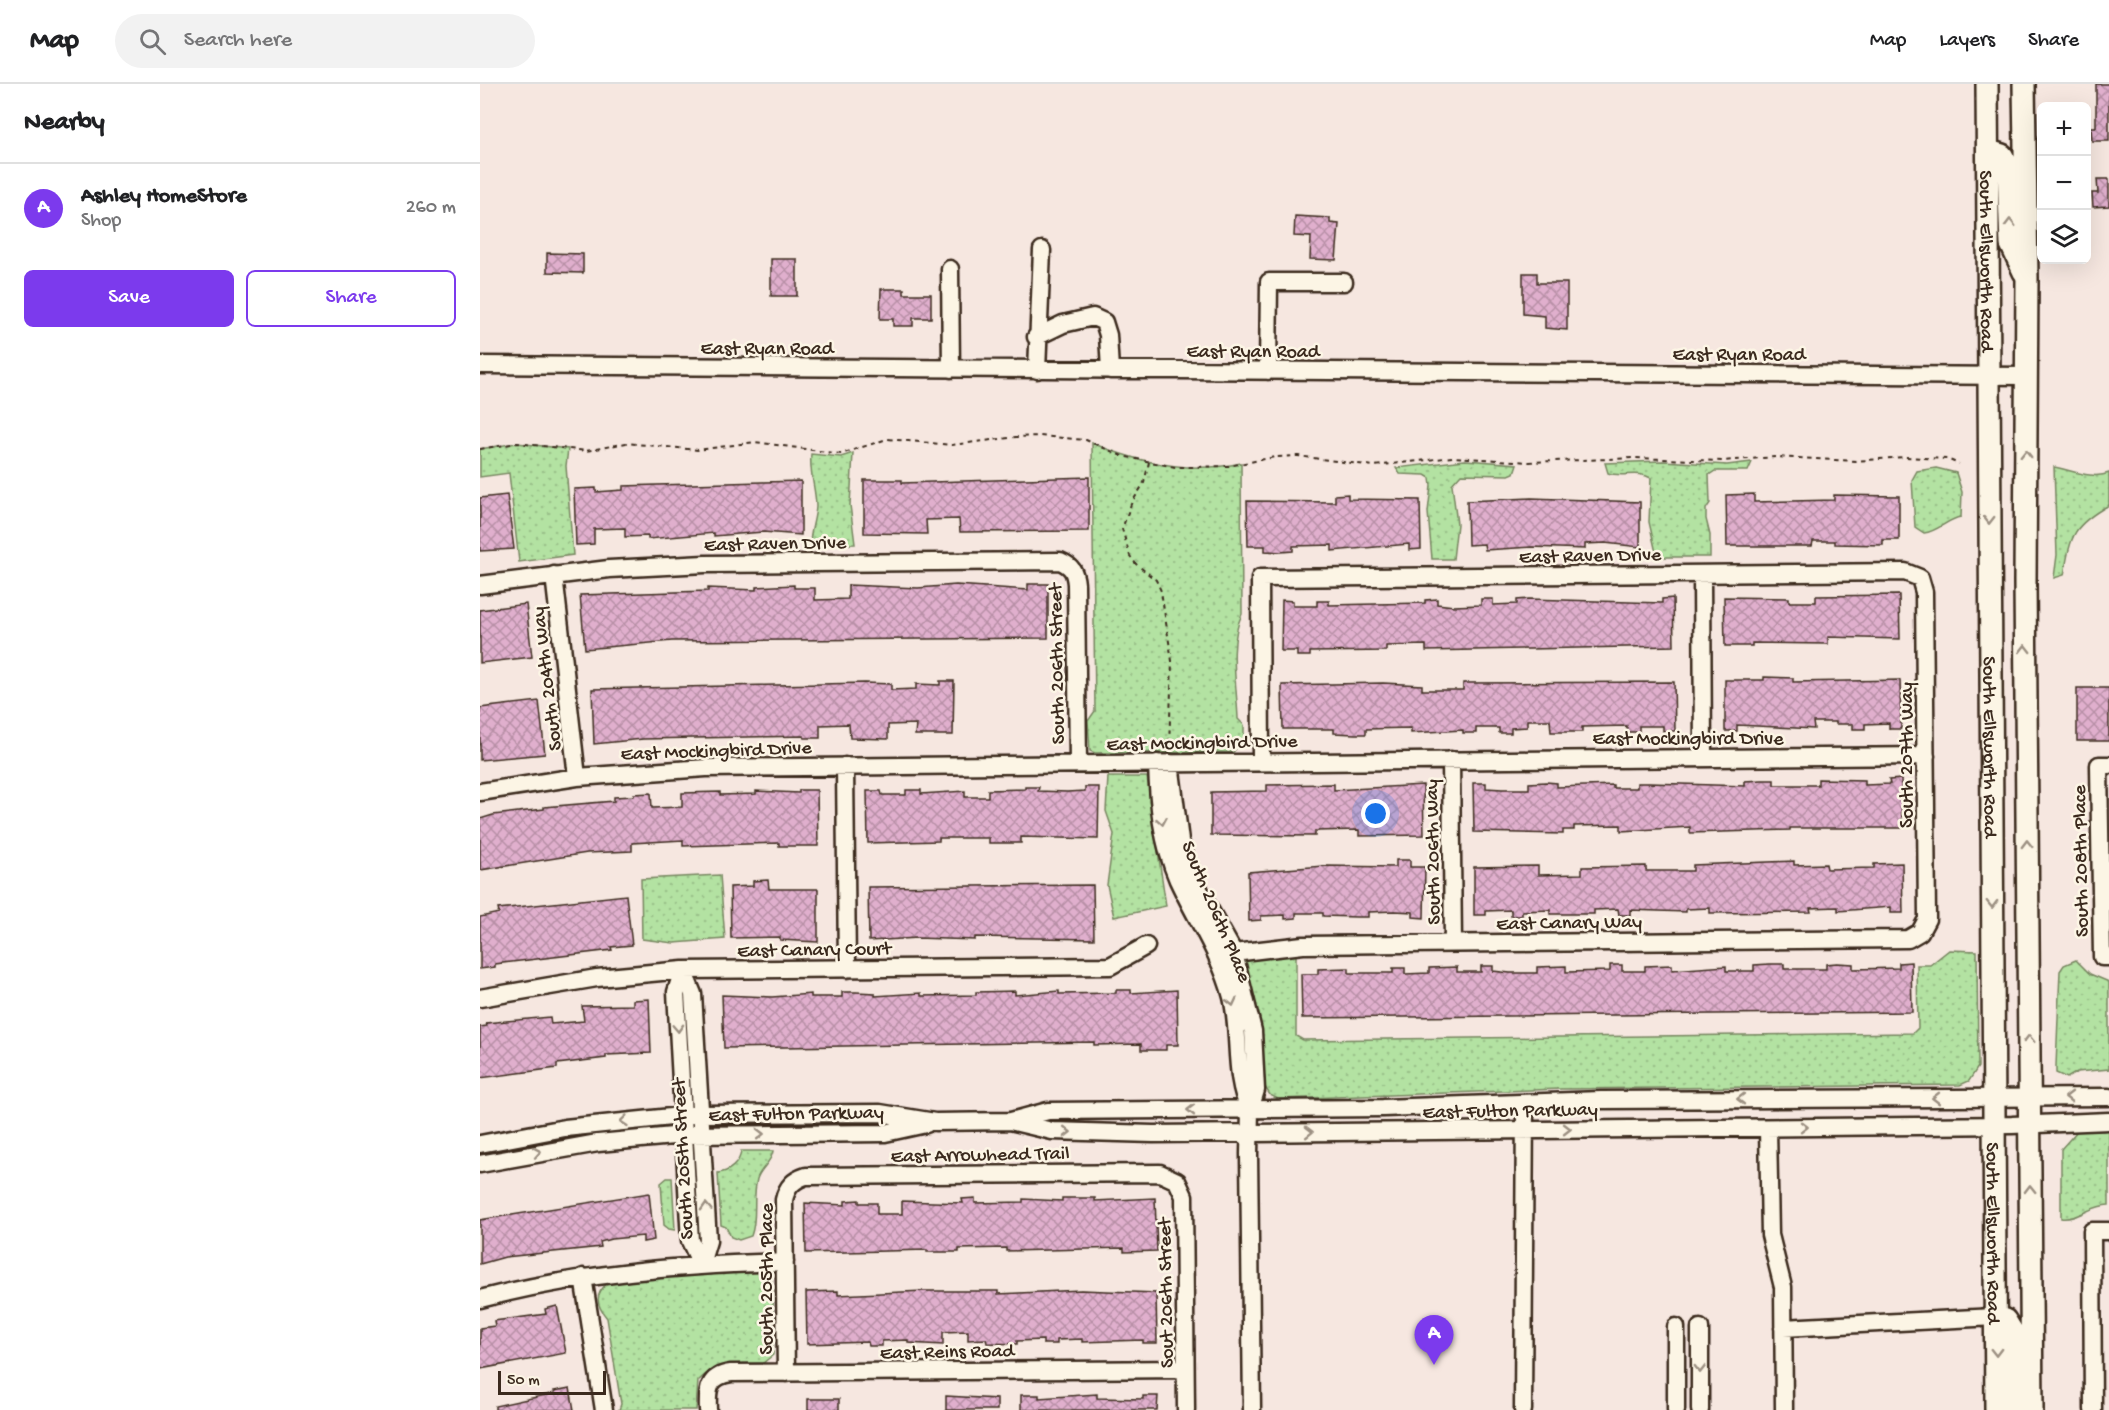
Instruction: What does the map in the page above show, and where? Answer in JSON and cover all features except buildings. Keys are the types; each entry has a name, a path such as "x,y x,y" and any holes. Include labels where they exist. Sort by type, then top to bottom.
{"main road":[{"name":"South Ellsworth Road","path":"1987,84 1990,376 2012,1097 2012,1125 1995,1317 1996,1410"},
{"name":"South Ellsworth Road","path":"2024,84 2026,376 2012,1125 2032,1410"},
{"path":"1989,151 2002,155 2006,160 2009,175 2011,244 2026,278"},
{"path":"1995,1317 2005,1320 2013,1333 2015,1410"}],"street":[{"path":"1036,370 1042,250"},
{"path":"950,269 951,369"},
{"path":"1268,371 1269,282 1344,282"},
{"path":"1036,338 1063,324 1093,317 1104,322 1108,335 1110,370"},
{"name":"East Ryan Road","path":"480,365 2026,376"},
{"name":"East Raven Drive","path":"480,585 554,575 705,564 1053,560 1069,566"},
{"name":"South 206th Street","path":"1069,566 1075,573 1076,584 1078,764"},
{"name":"East Raven Drive","path":"1262,762 1260,578 1905,572 1920,578"},
{"path":"1702,574 1703,757"},
{"name":"South 204th Way","path":"554,575 577,777"},
{"name":"South 207th Way","path":"1920,578 1924,592 1927,919 1920,932"},
{"name":"East Mockingbird Drive","path":"480,792 577,777 706,768 1926,756"},
{"name":"South 206th Way","path":"1451,760 1453,943"},
{"name":"South 206th Place","path":"1163,763 1161,821 1171,859 1226,956 1239,1043 1240,1091 1250,1110 1252,1410"},
{"name":"South 208th Place","path":"2104,765 2105,957"},
{"path":"846,766 848,969"},
{"name":"East Canary Way","path":"1226,956 1302,945 1908,939 1920,932"},
{"name":"East Canary Court","path":"480,998 597,978 683,970 1110,966 1146,946"},
{"name":"South 205th Street","path":"683,970 693,994 708,1241 701,1264"},
{"name":"South 205th Street","path":"683,970 676,992 682,1115 690,1241 701,1264"},
{"name":"East Fulton Parkway","path":"480,1144 565,1128 700,1114 880,1113 935,1122 1010,1121 1048,1111 2109,1097"},
{"path":"1523,1410 1525,1103"},
{"name":"East Fulton Parkway","path":"1010,1121 1052,1131 1250,1132 2012,1125 2109,1121"},
{"name":"East Fulton Parkway","path":"480,1164 587,1144 684,1135 885,1132 935,1122"},
{"path":"1768,1128 1770,1235 1783,1287 1784,1410"},
{"name":"East Arrowhead Trail","path":"789,1186 797,1179 806,1176 1160,1173 1174,1178"},
{"name":"Sout 206th Street","path":"1174,1178 1184,1196 1186,1410"},
{"name":"South 205th Place","path":"786,1373 784,1200 789,1186"},
{"path":"2093,1410 2101,1231"},
{"path":"480,1299 583,1277 701,1264 785,1263"},
{"path":"583,1277 604,1410"},
{"path":"1783,1328 1995,1317"},
{"path":"1676,1327 1676,1410"},
{"path":"1700,1328 1700,1410"},
{"name":"East Reins Road","path":"708,1410 708,1390 712,1381 720,1375 730,1373 1185,1369"}],"path":[{"path":"480,449 498,444 527,443 586,451 626,443 698,450 755,442 841,454 886,439 952,445 1040,436 1086,440 1122,456 1191,467 1229,466 1275,457 1298,456 1374,466 1453,457 1529,462 1635,458 1722,461 1776,457 1856,461 1904,457 1947,459 1959,464"},
{"path":"1149,462 1144,483 1131,504 1122,529 1130,556 1136,564 1156,580 1161,591 1172,662 1163,763"}],"green space":[{"path":"517,443 568,449 566,466 573,555 519,562 509,473 480,477 480,449"},
{"path":"1092,443 1128,456 1165,465 1203,467 1241,463 1242,614 1235,639 1234,666 1238,719 1244,725 1244,739 1233,752 1095,753 1090,751 1088,721 1095,711"},
{"path":"853,453 850,505 855,544 810,545 816,507 811,454 841,457"},
{"path":"1465,460 1517,464 1514,473 1509,475 1461,474 1452,484 1457,524 1453,559 1432,559 1428,512 1430,478 1425,475 1400,474 1396,468"},
{"path":"1663,461 1727,465 1752,462 1748,471 1715,471 1709,475 1710,503 1706,509 1706,519 1710,535 1710,557 1657,557 1649,522 1651,478 1641,475 1608,473 1605,463"},
{"path":"2054,467 2089,475 2109,473 2109,505 2080,526 2069,550 2064,575 2054,578 2057,555"},
{"path":"1936,468 1956,473 1962,492 1961,517 1924,533 1915,527 1912,480 1917,471"},
{"path":"1108,777 1147,777 1166,906 1114,917 1107,885 1114,834 1106,811"},
{"path":"720,875 725,939 674,943 642,939 641,879"},
{"path":"1949,950 1977,951 1978,1067 1969,1081 1960,1085 1562,1089 1278,1099 1270,1095 1265,1087 1259,1019 1243,959 1296,954 1296,1036 1303,1040 1913,1033 1918,1028 1917,965 1930,965"},
{"path":"2076,960 2090,974 2109,982 2109,1069 2077,1072 2067,1078 2056,1073 2060,971 2064,965"},
{"path":"2109,1128 2109,1205 2096,1207 2073,1217 2061,1218 2061,1149 2079,1129"},
{"path":"741,1151 773,1151 757,1179 751,1236 739,1240 731,1237 726,1227 721,1225 718,1173 733,1166 739,1159"},
{"path":"667,1178 672,1178 675,1230 664,1225 661,1183"},
{"path":"764,1272 771,1277 773,1287 773,1355 763,1363 728,1364 706,1374 698,1381 696,1410 619,1410 621,1404 607,1318 598,1300 603,1287 608,1283 679,1275"}],"place":[{"name":"Ashley HomeStore","path":"1434,1365"}]}
